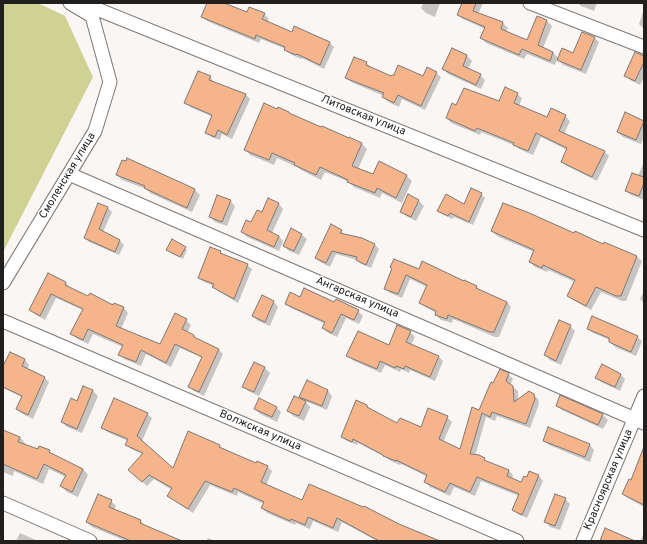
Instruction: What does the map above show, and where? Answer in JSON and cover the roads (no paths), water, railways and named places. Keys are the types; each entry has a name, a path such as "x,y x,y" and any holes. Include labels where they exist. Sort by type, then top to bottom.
{"street":[{"name":"Смоленская улица","path":"3,283 95,131 110,82 92,16 70,3"},
{"name":"Литовская улица","path":"82,3 644,230"},
{"path":"530,3 644,47"},
{"name":"Ангарская улица","path":"69,174 639,421"},
{"name":"Волжская улица","path":"3,321 517,541"},
{"name":"Красноярская улица","path":"583,541 639,421 644,396"},
{"path":"3,503 90,541"}]}
